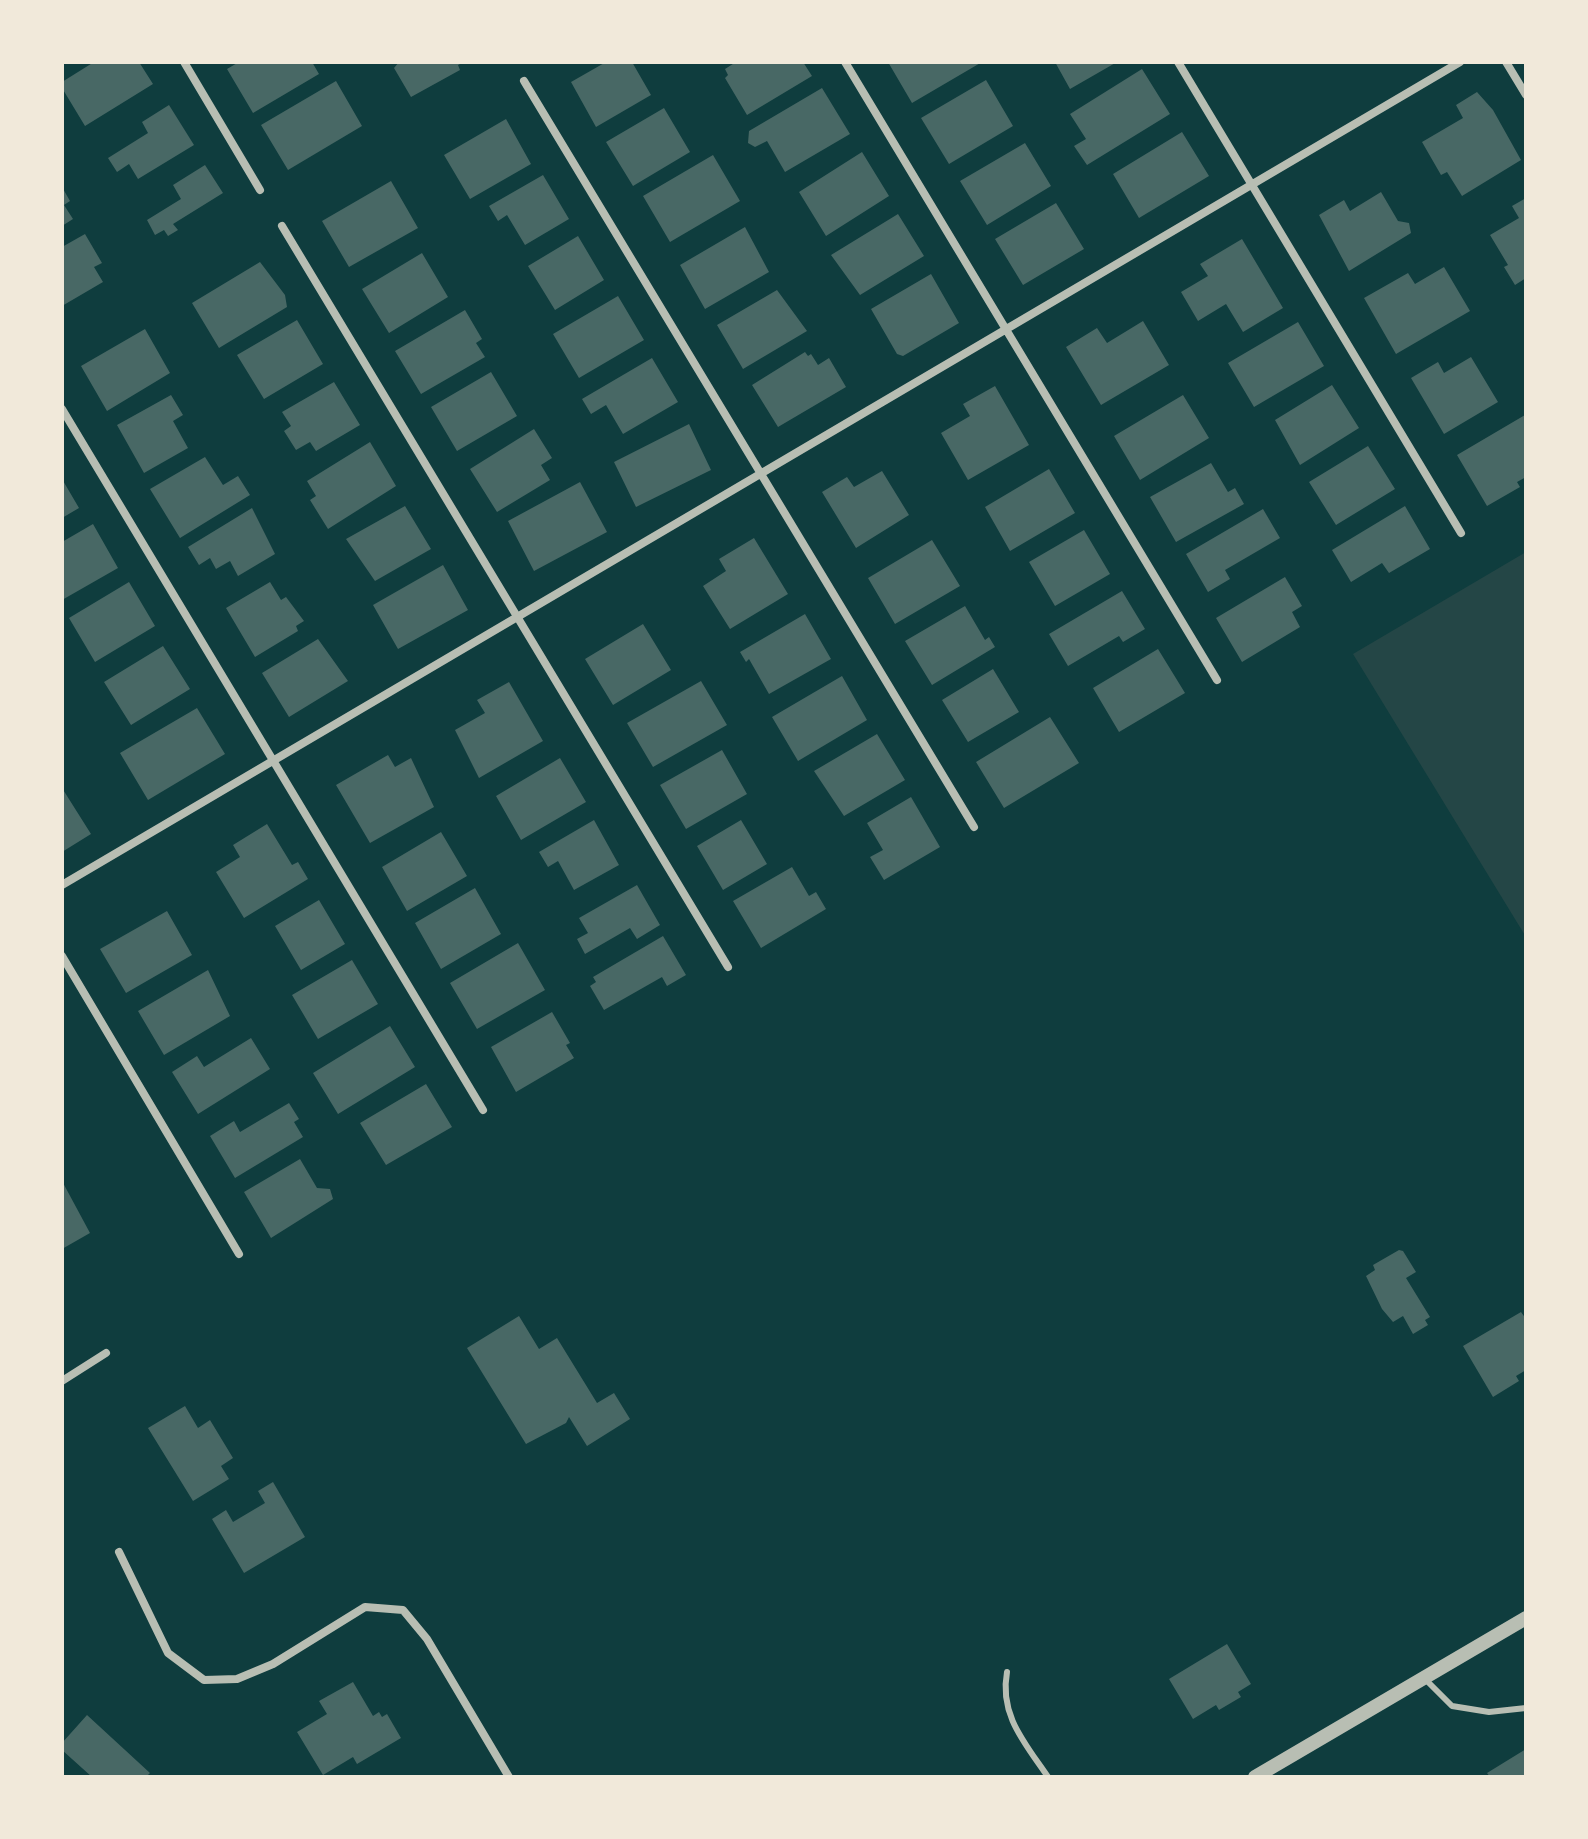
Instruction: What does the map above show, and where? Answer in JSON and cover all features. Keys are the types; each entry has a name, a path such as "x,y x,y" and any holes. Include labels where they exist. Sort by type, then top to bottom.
{"street":[{"path":"184,62 260,190"},
{"path":"845,62 1217,680"},
{"path":"1178,62 1461,533"},
{"path":"62,885 1460,62"},
{"path":"1506,62 1526,95"},
{"path":"524,81 974,827"},
{"path":"282,226 728,967"},
{"path":"62,409 483,1110"},
{"path":"62,956 239,1254"},
{"path":"62,1381 106,1353"},
{"path":"119,1552 168,1653 204,1680 237,1679 273,1664 365,1607 403,1610 427,1639 509,1777"},
{"path":"1255,1777 1271,1773 1526,1618"}],"lane":[{"path":"1007,1672 1004,1688 1010,1722 1048,1777"},
{"path":"1424,1678 1452,1706 1489,1712 1526,1708"}],"shaded area":[{"path":"1526,552 1526,937 1353,654"}],"building":[{"path":"94,62 139,62 153,84 85,126 62,88 62,82"},
{"path":"239,62 312,62 319,74 253,113 227,69"},
{"path":"399,62 464,62 458,65 460,70 411,97 394,68"},
{"path":"606,62 632,62 651,95 596,127 571,82"},
{"path":"736,62 803,62 812,76 747,115 725,78 728,75 725,69"},
{"path":"888,62 982,62 912,103"},
{"path":"1055,62 1117,62 1070,89"},
{"path":"1142,69 1170,114 1087,165 1074,146 1086,139 1070,114"},
{"path":"986,80 1013,126 949,164 921,118"},
{"path":"336,81 362,126 288,170 261,125"},
{"path":"822,88 850,134 785,172 767,141 755,147 748,143 749,131"},
{"path":"1477,92 1493,110 1521,160 1462,196 1447,172 1441,175 1422,142 1463,118 1456,105"},
{"path":"169,105 194,145 138,179 129,164 117,172 108,158 148,133 142,122"},
{"path":"664,108 690,152 633,186 606,142"},
{"path":"506,119 531,164 470,199 444,155"},
{"path":"1182,132 1209,176 1139,218 1113,174"},
{"path":"1025,143 1051,186 987,225 960,181"},
{"path":"862,152 889,196 826,236 799,192"},
{"path":"713,155 740,201 670,242 643,196"},
{"path":"205,165 223,193 173,224 178,230 168,236 164,230 155,235 147,220 181,199 173,185"},
{"path":"543,175 569,219 525,245 507,215 498,221 489,206"},
{"path":"391,181 418,228 349,267 322,221"},
{"path":"62,187 70,201 64,205 73,219 62,226"},
{"path":"1381,192 1398,221 1409,223 1411,233 1349,271 1319,215 1344,200 1350,211"},
{"path":"1526,198 1526,278 1515,285 1504,267 1508,265 1490,235 1519,218 1512,206"},
{"path":"1056,203 1084,249 1023,285 995,239"},
{"path":"898,214 924,256 860,295 831,255"},
{"path":"745,227 769,272 705,309 680,265"},
{"path":"85,234 102,263 94,267 103,282 62,306 62,247"},
{"path":"578,236 604,280 555,310 528,266"},
{"path":"1242,239 1283,308 1243,332 1226,304 1198,321 1181,292 1208,276 1200,264"},
{"path":"422,253 448,297 389,333 362,289"},
{"path":"260,262 285,295 287,307 219,348 192,303"},
{"path":"1444,267 1470,311 1396,354 1364,298 1408,273 1415,284"},
{"path":"931,274 959,323 903,356 897,354 871,309"},
{"path":"777,290 807,331 743,369 717,325"},
{"path":"618,296 644,340 579,378 553,334"},
{"path":"465,310 482,339 476,343 485,357 421,394 395,351"},
{"path":"297,320 323,364 264,399 237,355"},
{"path":"1143,321 1169,365 1101,405 1066,347 1097,328 1107,343"},
{"path":"1298,322 1324,366 1254,407 1228,363"},
{"path":"145,329 170,373 107,411 81,366"},
{"path":"805,352 808,356 811,354 818,365 829,358 846,387 778,427 752,385"},
{"path":"1471,357 1498,402 1444,434 1411,378 1438,362 1444,373"},
{"path":"652,358 678,402 623,434 606,405 591,414 582,399"},
{"path":"491,372 517,416 457,451 431,407"},
{"path":"334,382 360,425 316,451 310,442 296,450 284,431 291,426 282,412"},
{"path":"1332,385 1359,428 1300,465 1275,420"},
{"path":"995,386 1029,445 968,480 941,433 970,416 963,404"},
{"path":"171,395 183,415 173,421 188,448 144,473 117,425"},
{"path":"1183,395 1209,438 1140,480 1114,436"},
{"path":"1525,415 1526,477 1517,482 1520,487 1487,506 1457,455"},
{"path":"689,424 711,470 636,507 614,462"},
{"path":"534,429 552,458 541,465 550,480 497,512 470,469"},
{"path":"370,442 396,486 328,529 310,500 316,496 307,481"},
{"path":"1368,446 1395,489 1336,525 1309,482"},
{"path":"205,457 223,485 238,476 250,495 180,538 150,489"},
{"path":"1211,463 1228,492 1235,488 1244,504 1176,542 1150,497"},
{"path":"1049,469 1075,513 1010,551 985,507"},
{"path":"882,471 909,515 856,548 822,492 847,477 854,487"},
{"path":"62,479 79,508 62,518"},
{"path":"580,482 607,532 534,571 508,521"},
{"path":"405,506 431,549 375,581 346,539"},
{"path":"1405,506 1430,549 1389,573 1382,563 1351,582 1332,550"},
{"path":"252,508 275,554 238,576 230,561 216,569 210,558 199,565 188,547"},
{"path":"1263,509 1280,538 1225,570 1230,579 1208,592 1186,554"},
{"path":"93,524 118,568 62,600 62,542"},
{"path":"1084,530 1110,574 1055,606 1029,562"},
{"path":"754,538 788,594 730,629 703,586 726,571 719,559"},
{"path":"932,540 960,586 895,624 868,578"},
{"path":"443,565 468,610 398,649 373,605"},
{"path":"1285,577 1302,606 1292,612 1300,627 1242,662 1216,618"},
{"path":"129,582 155,626 95,662 69,618"},
{"path":"270,582 281,600 286,597 304,621 296,626 298,631 255,657 226,608"},
{"path":"1122,591 1145,629 1123,642 1119,636 1068,666 1049,634"},
{"path":"965,606 985,640 989,637 995,647 932,685 905,641"},
{"path":"805,614 831,659 769,694 749,659 746,662 740,652"},
{"path":"643,624 671,670 613,705 585,659"},
{"path":"318,639 348,681 289,717 262,673"},
{"path":"163,646 190,689 131,725 104,682"},
{"path":"1158,649 1185,693 1119,732 1093,688"},
{"path":"993,669 1019,712 968,742 942,700"},
{"path":"842,676 867,720 798,761 772,717"},
{"path":"701,681 727,725 653,767 627,723"},
{"path":"509,682 543,741 479,778 455,730 485,713 477,700"},
{"path":"197,708 225,754 148,800 120,753"},
{"path":"1050,717 1079,763 1004,808 976,762"},
{"path":"877,734 905,780 844,816 814,771"},
{"path":"722,750 747,794 686,829 660,785"},
{"path":"388,755 395,767 411,758 434,807 370,843 336,785"},
{"path":"560,758 586,802 521,840 496,796"},
{"path":"62,788 91,834 62,852"},
{"path":"911,797 940,847 884,880 870,857 883,850 867,823"},
{"path":"594,820 619,865 574,890 558,861 548,867 539,852"},
{"path":"741,820 767,864 723,890 697,846"},
{"path":"267,824 292,865 298,862 308,879 244,918 216,872 240,857 233,845"},
{"path":"441,832 467,876 407,911 382,867"},
{"path":"792,867 809,896 816,892 826,909 761,948 733,901"},
{"path":"637,885 660,925 637,939 630,928 585,954 577,939 588,933 579,918"},
{"path":"475,888 501,934 441,969 415,923"},
{"path":"319,900 345,944 301,970 275,926"},
{"path":"167,911 192,955 126,993 100,949"},
{"path":"663,936 686,975 667,986 662,977 604,1010 590,986 596,982 593,977"},
{"path":"518,943 545,990 477,1029 450,983"},
{"path":"352,960 378,1004 318,1039 292,995"},
{"path":"208,970 230,1016 164,1055 138,1011"},
{"path":"552,1012 570,1043 566,1045 574,1058 516,1092 491,1047"},
{"path":"390,1026 415,1067 338,1114 313,1073"},
{"path":"251,1038 270,1069 198,1114 172,1072 197,1056 204,1067"},
{"path":"426,1084 452,1127 386,1165 360,1123"},
{"path":"289,1103 299,1119 294,1122 303,1137 235,1178 210,1136 234,1121 240,1132"},
{"path":"300,1159 317,1188 330,1189 333,1199 271,1238 244,1192"},
{"path":"62,1181 90,1233 62,1249"},
{"path":"1399,1250 1403,1251 1416,1272 1406,1278 1430,1317 1425,1320 1428,1325 1413,1334 1403,1316 1393,1322 1382,1309 1366,1276 1375,1270 1373,1265"},
{"path":"1521,1312 1526,1319 1526,1370 1516,1376 1519,1381 1493,1397 1463,1346"},
{"path":"519,1316 539,1349 557,1338 597,1403 614,1393 630,1419 587,1446 569,1417 566,1423 526,1444 467,1348"},
{"path":"185,1406 198,1428 210,1420 233,1458 221,1466 229,1479 193,1501 148,1428"},
{"path":"273,1482 305,1537 244,1573 212,1519 226,1510 233,1522 265,1503 258,1491"},
{"path":"1227,1644 1251,1684 1238,1692 1241,1697 1219,1710 1216,1705 1193,1719 1169,1679"},
{"path":"353,1682 373,1716 379,1712 382,1717 387,1714 401,1738 357,1764 353,1757 323,1775 297,1732 327,1714 319,1701"},
{"path":"87,1715 150,1773 146,1777 92,1777 62,1750 62,1743"},
{"path":"1526,1749 1526,1777 1490,1777 1487,1773"}]}
